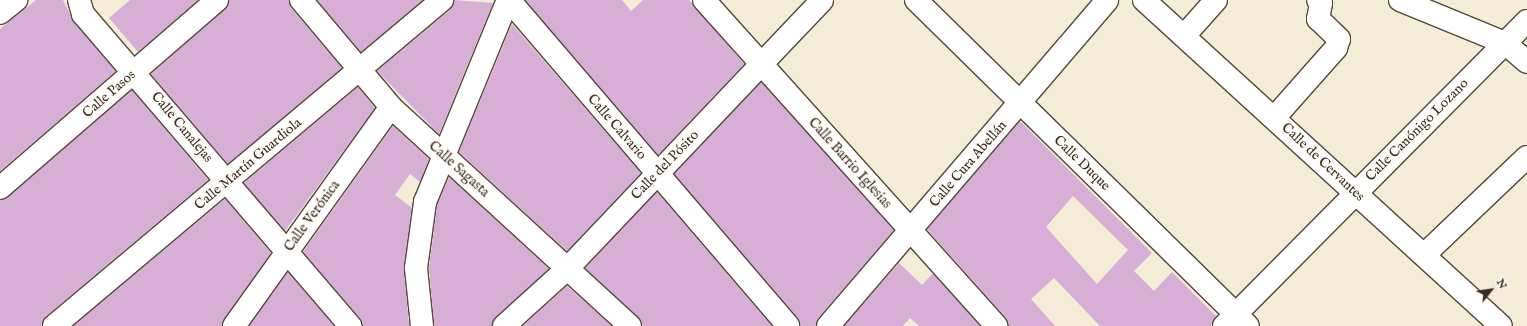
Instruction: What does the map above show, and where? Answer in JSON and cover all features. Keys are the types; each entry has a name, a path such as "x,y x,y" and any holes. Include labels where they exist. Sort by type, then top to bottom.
{"street":[{"path":"0,13 16,0"},
{"name":"Calle Pasos","path":"0,188 217,0"},
{"name":"Calle Sagasta","path":"301,0 391,107 630,326"},
{"name":"Calle Martín Guardiola","path":"54,326 228,182 359,69 442,0"},
{"path":"422,326 417,293 420,240 425,202 443,155 508,0"},
{"name":"Calle Calvario","path":"508,0 788,326"},
{"name":"Calle Barrio Iglesias","path":"704,0 997,326"},
{"name":"Calle del Pósito","path":"504,326 568,268 822,0"},
{"name":"Calle Duque","path":"916,0 1236,322"},
{"name":"Calle Cura Abellán","path":"828,326 1020,104 1107,0"},
{"name":"Calle de Cervantes","path":"1144,0 1274,117 1501,326"},
{"path":"1184,36 1216,0"},
{"path":"1274,117 1336,48 1339,39 1318,19 1321,3 1318,0"},
{"path":"1400,0 1443,7 1505,43 1527,62"},
{"name":"Calle Canalejas","path":"84,3 135,72 350,326"},
{"name":"Calle Canónigo Lozano","path":"1236,322 1355,192 1527,21"},
{"name":"Calle Verónica","path":"234,326 391,107"},
{"path":"1424,255 1527,157"}],"building":[{"path":"36,0 63,0 74,22 116,71 0,171 0,29"},
{"path":"130,0 198,0 138,52 109,18"},
{"path":"229,0 289,0 291,8 342,68 228,164 151,74 225,9"},
{"path":"317,0 423,0 361,52"},
{"path":"454,0 493,3 439,134 377,71 450,10"},
{"path":"525,0 622,0 631,11 643,0 689,0 744,64 658,155"},
{"path":"512,24 641,173 567,251 459,152"},
{"path":"761,82 894,230 818,318 816,326 800,326 798,318 674,174"},
{"path":"358,87 375,108 285,231 244,183"},
{"path":"132,90 208,180 46,316 42,326 0,326 0,200 8,197"},
{"path":"1020,121 1152,253 1134,271 1154,291 1172,272 1216,316 1211,326 1100,326 1054,278 1031,299 1055,326 1009,326 1006,318 927,229","holes":["1073,196 1128,250 1097,284 1046,227"]},
{"path":"393,126 429,159 420,182 410,174 395,195 412,208 404,266 409,326 362,326 360,318 303,252"},
{"path":"449,177 549,269 496,317 492,326 434,326 429,268 437,205"},
{"path":"657,192 772,326 642,326 638,317 585,268"},
{"path":"225,199 271,253 222,326 73,326"},
{"path":"899,263 922,285 933,273 980,326 919,326 910,318 903,326 844,326"},
{"path":"288,272 334,326 249,326"},
{"path":"567,286 612,326 523,326"}]}
